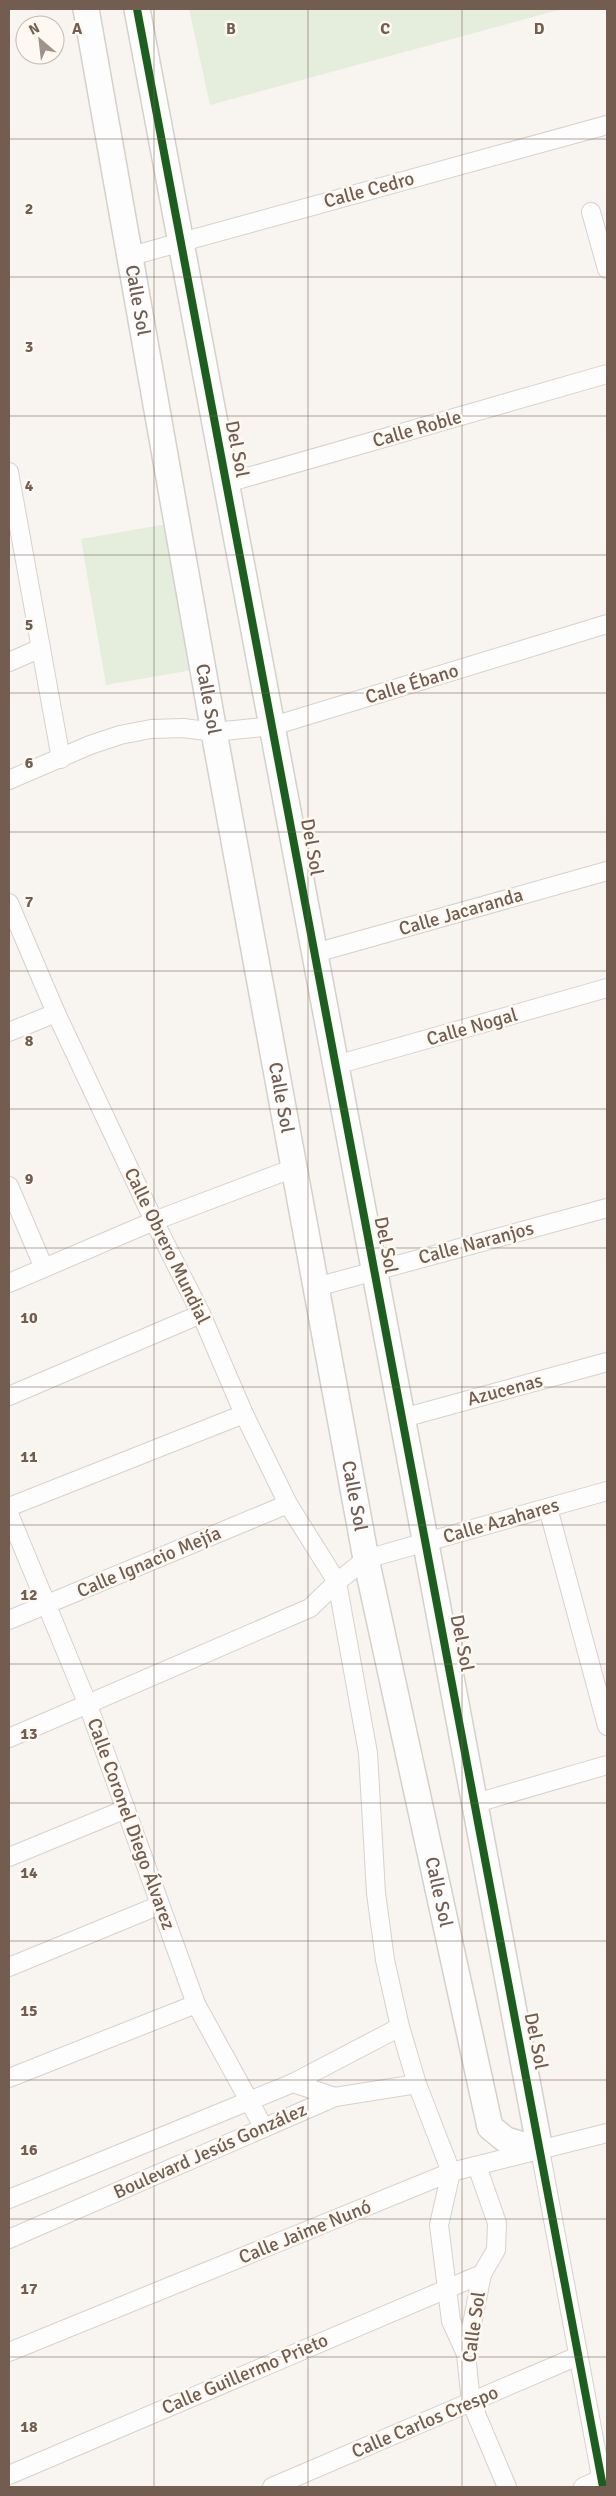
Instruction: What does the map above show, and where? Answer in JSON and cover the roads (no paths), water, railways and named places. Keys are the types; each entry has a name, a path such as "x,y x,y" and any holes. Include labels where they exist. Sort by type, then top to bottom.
{"street":[{"name":"Calle Sol","path":"86,9 214,732 366,1559 490,2127 506,2140 540,2150"},
{"name":"Del Sol","path":"138,9 476,1803 578,2356 604,2481"},
{"name":"Calle Cedro","path":"131,256 607,125"},
{"path":"591,212 607,269"},
{"name":"Calle Roble","path":"227,483 607,374"},
{"path":"9,472 14,536 41,648 61,759"},
{"name":"Calle Ébano","path":"9,780 90,745 128,734 183,728 214,732 274,726 607,624"},
{"path":"9,662 41,648"},
{"name":"Calle Jacaranda","path":"315,953 607,871"},
{"name":"Calle Obrero Mundial","path":"9,903 56,1013 154,1221 201,1314 244,1414 288,1504 337,1582"},
{"name":"Calle Nogal","path":"336,1065 607,988"},
{"path":"9,1032 56,1013"},
{"path":"9,1282 154,1221 294,1168"},
{"path":"9,1186 44,1268"},
{"name":"Calle Naranjos","path":"316,1287 607,1208"},
{"path":"9,1396 201,1314"},
{"name":"Azucenas","path":"402,1418 607,1362"},
{"path":"9,1507 244,1414"},
{"name":"Calle Azahares","path":"366,1559 607,1491"},
{"name":"Calle Ignacio Mejía","path":"9,1620 288,1504"},
{"path":"548,1508 607,1726"},
{"name":"Calle Coronel Diego Álvarez","path":"9,1514 88,1705 196,2004 264,2128"},
{"path":"9,1738 310,1608 337,1582 366,1559"},
{"path":"337,1582 368,1753 376,1893 385,1960 400,2027 417,2084 450,2172 439,2225 451,2321 466,2354"},
{"path":"476,1803 607,1765"},
{"path":"9,1857 126,1809"},
{"path":"9,1966 160,1905"},
{"path":"9,2078 196,2004"},
{"name":"Boulevard Jesús González","path":"9,2200 293,2083 400,2027"},
{"path":"293,2083 335,2097"},
{"name":"Boulevard Jesús González","path":"9,2239 335,2097 417,2084"},
{"name":"Calle Jaime Nunó","path":"9,2352 450,2172 607,2133"},
{"name":"Calle Sol","path":"477,2166 497,2223 496,2250 482,2274 466,2354 471,2402 507,2487"},
{"name":"Calle Guillermo Prieto","path":"9,2475 482,2274"},
{"name":"Calle Carlos Crespo","path":"272,2487 578,2356"},
{"path":"583,2487 604,2481"},
{"path":"9,2482 11,2487"}]}
